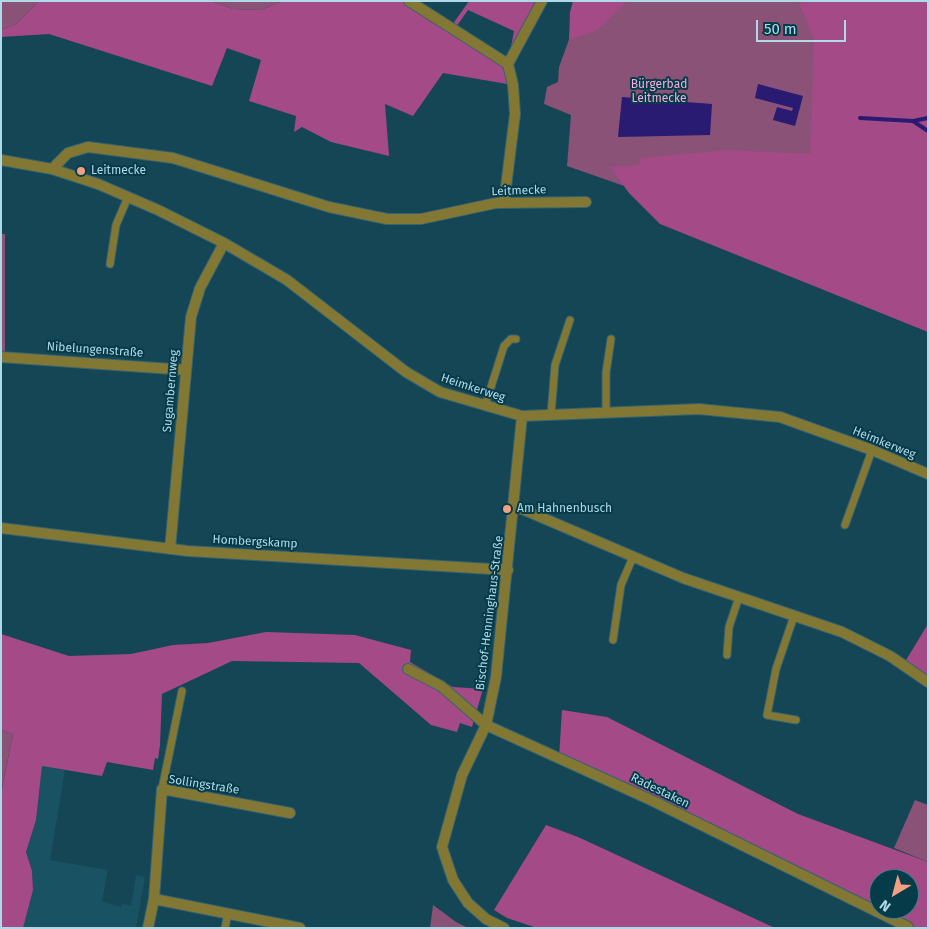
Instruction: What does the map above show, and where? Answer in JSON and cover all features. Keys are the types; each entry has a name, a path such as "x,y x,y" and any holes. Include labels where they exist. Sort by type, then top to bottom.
{"street":[{"path":"409,1 508,64"},
{"path":"504,203 515,114 513,85 508,64 542,1"},
{"name":"Leitmecke","path":"52,169 68,153 88,147 173,158 329,207 387,219 421,219 504,203 586,202"},
{"name":"Heimkerweg","path":"1,160 52,169 98,184 128,196 224,243 288,280 422,383 440,392 522,416 699,409 780,418 872,450 928,474"},
{"name":"Sugambernweg","path":"170,549 191,317 194,302 224,243"},
{"name":"Nibelungenstraße","path":"1,358 186,370"},
{"name":"Bischof-Henninghaus-Straße","path":"504,928 486,919 468,903 452,880 442,847 462,775 486,725 496,677 515,506 522,416"},
{"path":"515,506 683,578 867,643 928,682"},
{"name":"Hombergskamp","path":"1,528 170,549 508,570"},
{"name":"Radestaken","path":"408,669 441,686 486,725 653,801 908,927"},
{"name":"Sollingstraße","path":"148,928 154,899 162,789 290,813"},
{"path":"154,899 300,928"}],"lane":[{"path":"110,264 116,225 128,196"},
{"path":"551,415 555,365 570,320"},
{"path":"484,406 504,346 511,339 516,340"},
{"path":"606,413 606,374 611,339"},
{"path":"845,525 872,450"},
{"path":"613,640 621,585 634,557"},
{"path":"727,655 730,628 739,597"},
{"path":"794,616 776,669 767,715 796,720"},
{"path":"162,789 182,691"},
{"path":"225,928 228,913"}],"shaded area":[{"path":"39,1 211,1 233,9 261,10 282,1 409,1 450,28 469,1 542,1 508,64 513,85 443,73 413,116 385,104 389,156 331,142 302,127 294,132 296,116 249,101 261,60 227,48 212,86 49,34 1,37 1,30 16,24","holes":["468,10 514,31 508,63 454,30"]},
{"path":"573,1 628,1 597,30 569,40 570,12"},
{"path":"798,1 928,1 928,332 660,224 629,193 610,167 639,165 640,158 729,150 810,154 814,40"},
{"path":"758,84 803,96 795,126 773,120 777,107 792,111 793,108 755,98"},
{"path":"622,97 712,104 710,135 618,137"},
{"path":"928,624 928,682 903,665"},
{"path":"266,632 355,635 411,650 410,662 453,687 483,689 472,727 460,723 457,732 431,725 359,663 232,661 162,694 160,745 158,759 155,758 153,770 107,762 102,776 42,766 36,820 26,852 32,871 33,890 23,928 1,928 1,793 13,734 1,730 1,634 69,656 131,654 173,645 208,643"},
{"path":"562,710 607,717 798,814 928,862 928,928 909,928 890,919 919,919 919,869 869,869 869,909 559,758"},
{"path":"42,766 65,770 50,860 108,870 102,901 121,907 122,904 131,906 136,875 145,877 136,928 23,928 33,890 32,871 26,852 36,820"},
{"path":"546,825 578,837 775,928 537,928 507,918 494,910"}],"green space":[{"path":"1,1 39,1 16,24 1,30"},
{"path":"211,1 282,1 261,10 233,9"},
{"name":"Bürgerbad Leitmecke","path":"583,1 877,1 891,187 627,187 567,166 571,115 544,104 547,87 558,82 559,67"},
{"path":"1,234 5,234 5,352 1,352"},
{"path":"1,730 13,734 2,787 1,787"},
{"path":"915,800 928,805 928,862 894,848"},
{"path":"433,905 456,922 468,928 430,928"}],"waterway":[{"name":"Leitmecke","path":"860,118 913,121 928,131"},
{"path":"913,121 928,118"}],"place":[{"name":"Leitmecke","path":"81,171"},
{"name":"Am Hahnenbusch","path":"507,509"}]}
